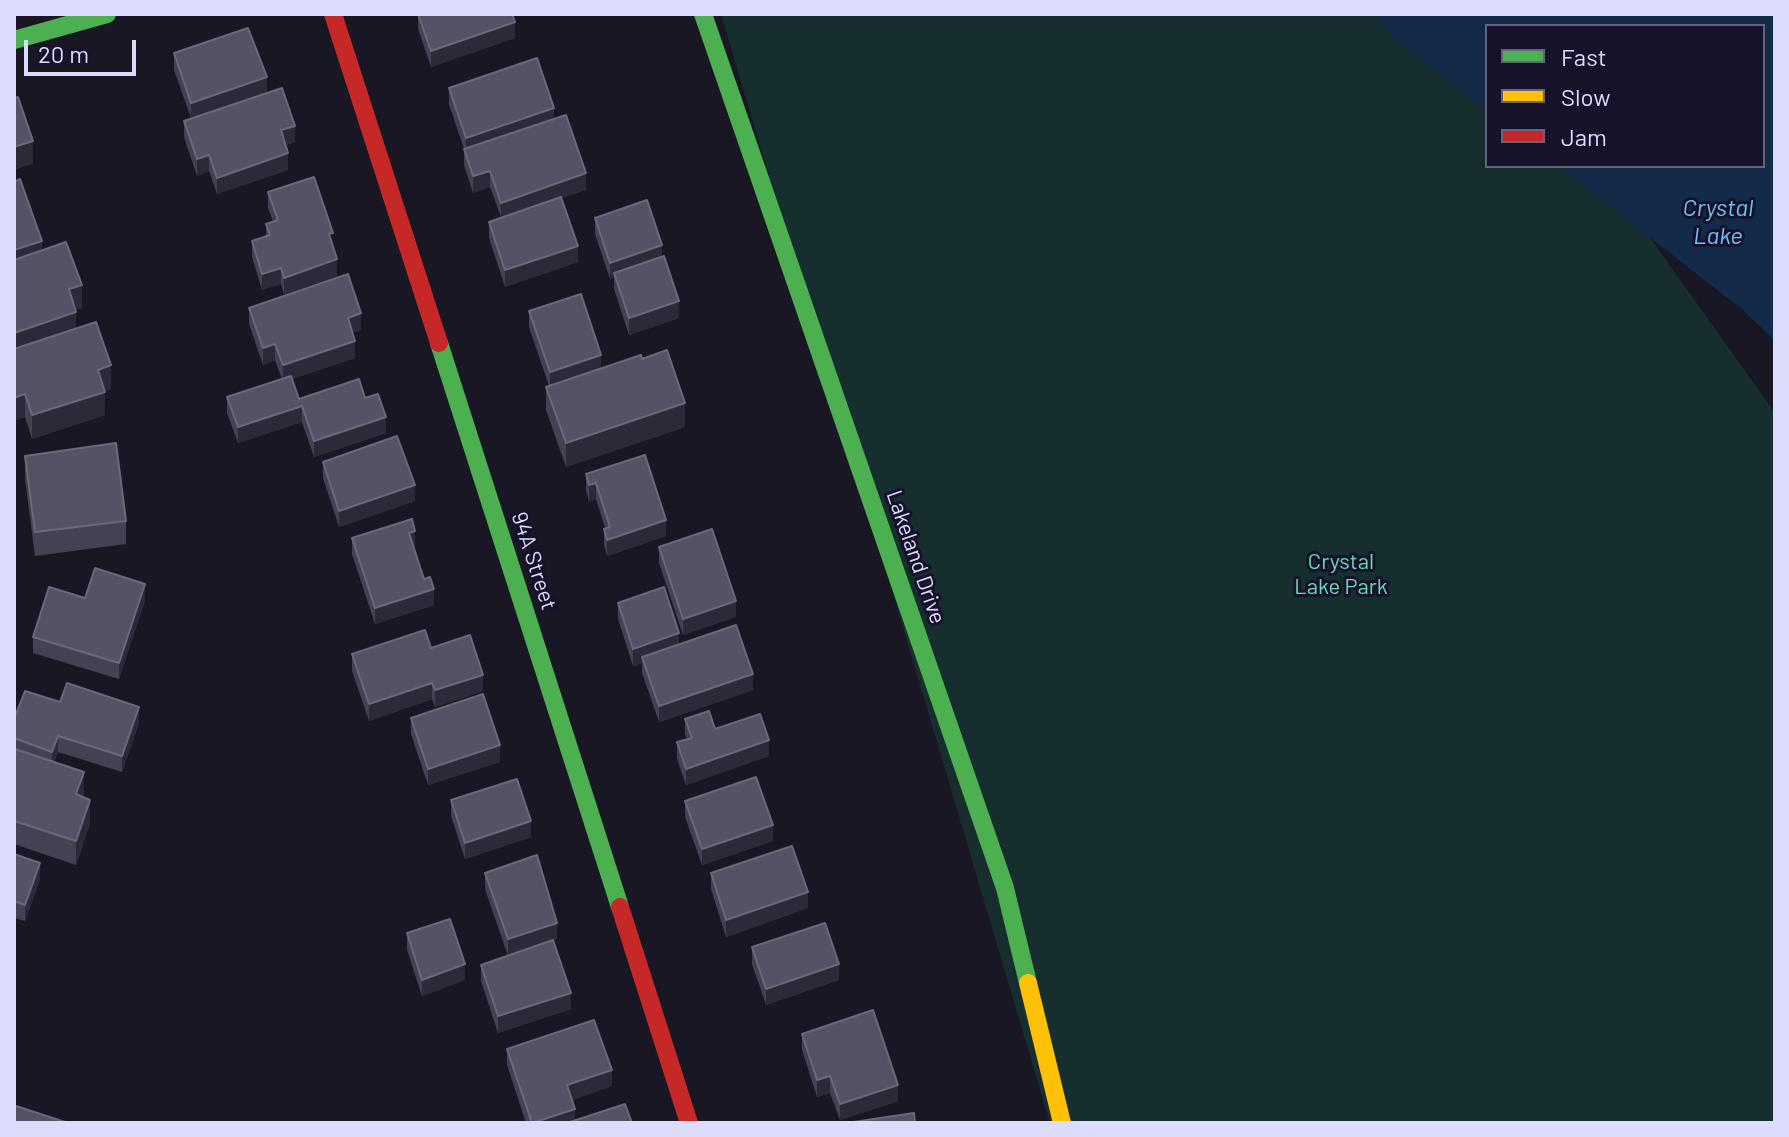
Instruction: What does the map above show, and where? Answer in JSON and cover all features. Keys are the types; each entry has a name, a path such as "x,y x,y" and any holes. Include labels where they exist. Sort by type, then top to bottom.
{"street":[{"path":"14,40 107,14"},
{"name":"94A Street","path":"333,14 689,1123"},
{"name":"Lakeland Drive","path":"703,14 1005,888 1062,1123"}],"green space":[{"name":"Crystal Lake Park","path":"721,14 1491,14 1485,24 1485,168 1600,168 1775,413 1775,1123 1050,1123"}],"water":[{"name":"Crystal Lake","path":"1373,14 1775,14 1775,341 1743,310 1561,168 1765,168 1765,24 1485,24 1485,109 1397,41"}],"building":[{"path":"418,14 512,14 515,22 431,51"},
{"path":"248,28 267,77 191,103 174,53"},
{"path":"537,58 554,108 466,138 449,88"},
{"path":"282,88 295,126 281,130 288,153 217,178 209,155 197,159 184,121"},
{"path":"18,97 33,141 14,147 14,98"},
{"path":"566,115 586,173 501,203 490,171 473,176 464,149"},
{"path":"314,177 333,233 329,234 337,259 284,278 281,268 262,274 252,241 270,235 266,224 278,220 268,192"},
{"path":"20,179 42,241 14,250 14,182"},
{"path":"561,197 578,246 505,270 489,222"},
{"path":"647,200 662,245 610,263 595,218"},
{"path":"66,242 82,285 69,289 76,312 14,333 14,260"},
{"path":"664,256 679,301 629,318 614,273"},
{"path":"348,274 361,313 348,318 355,341 283,365 275,344 263,348 249,308"},
{"path":"581,294 601,355 550,372 529,311"},
{"path":"96,322 111,365 98,370 105,392 32,415 25,394 14,398 14,349"},
{"path":"667,350 685,403 566,443 546,387 641,355 642,359"},
{"path":"291,376 299,399 359,379 365,398 378,394 386,417 314,441 302,406 238,427 227,397"},
{"path":"397,436 415,485 339,511 323,462"},
{"path":"116,443 126,521 35,532 25,456"},
{"path":"645,455 666,520 607,540 604,529 610,527 596,483 589,485 586,474"},
{"path":"412,519 415,531 409,533 424,579 430,577 434,589 375,608 352,538"},
{"path":"712,529 736,601 683,619 659,547"},
{"path":"95,568 145,584 119,663 33,637 49,587 85,598"},
{"path":"664,587 679,633 633,649 618,603"},
{"path":"736,625 753,674 659,706 642,657"},
{"path":"425,630 431,648 470,635 483,675 435,690 432,683 369,704 352,654"},
{"path":"67,683 139,707 122,756 58,736 52,752 14,738 14,719 25,691 60,702"},
{"path":"483,694 500,745 428,769 411,718"},
{"path":"709,711 715,729 760,714 769,740 686,769 677,742 692,738 685,719"},
{"path":"15,749 84,772 76,794 90,800 76,841 14,821"},
{"path":"756,777 773,825 702,849 685,801"},
{"path":"517,779 531,821 465,843 451,800"},
{"path":"792,846 808,892 726,920 711,873"},
{"path":"14,854 40,863 25,905 14,901"},
{"path":"537,855 557,923 508,939 485,873"},
{"path":"450,919 465,964 422,980 407,933"},
{"path":"825,923 839,964 766,989 752,947"},
{"path":"553,940 571,993 498,1016 481,965"},
{"path":"873,1010 898,1085 840,1104 830,1076 817,1080 802,1034"},
{"path":"594,1020 612,1070 567,1085 575,1109 532,1123 507,1049"},
{"path":"625,1104 632,1123 567,1123"},
{"path":"16,1106 68,1123 14,1123"},
{"path":"914,1113 915,1123 847,1123"}],"traffic: fast":[{"path":"14,40 107,14"},
{"path":"703,14 1005,888 1028,983"},
{"path":"439,343 620,907"}],"traffic: slow":[{"path":"1028,983 1062,1123"}],"traffic: jam":[{"path":"333,14 439,343"},
{"path":"620,907 689,1123"}]}
